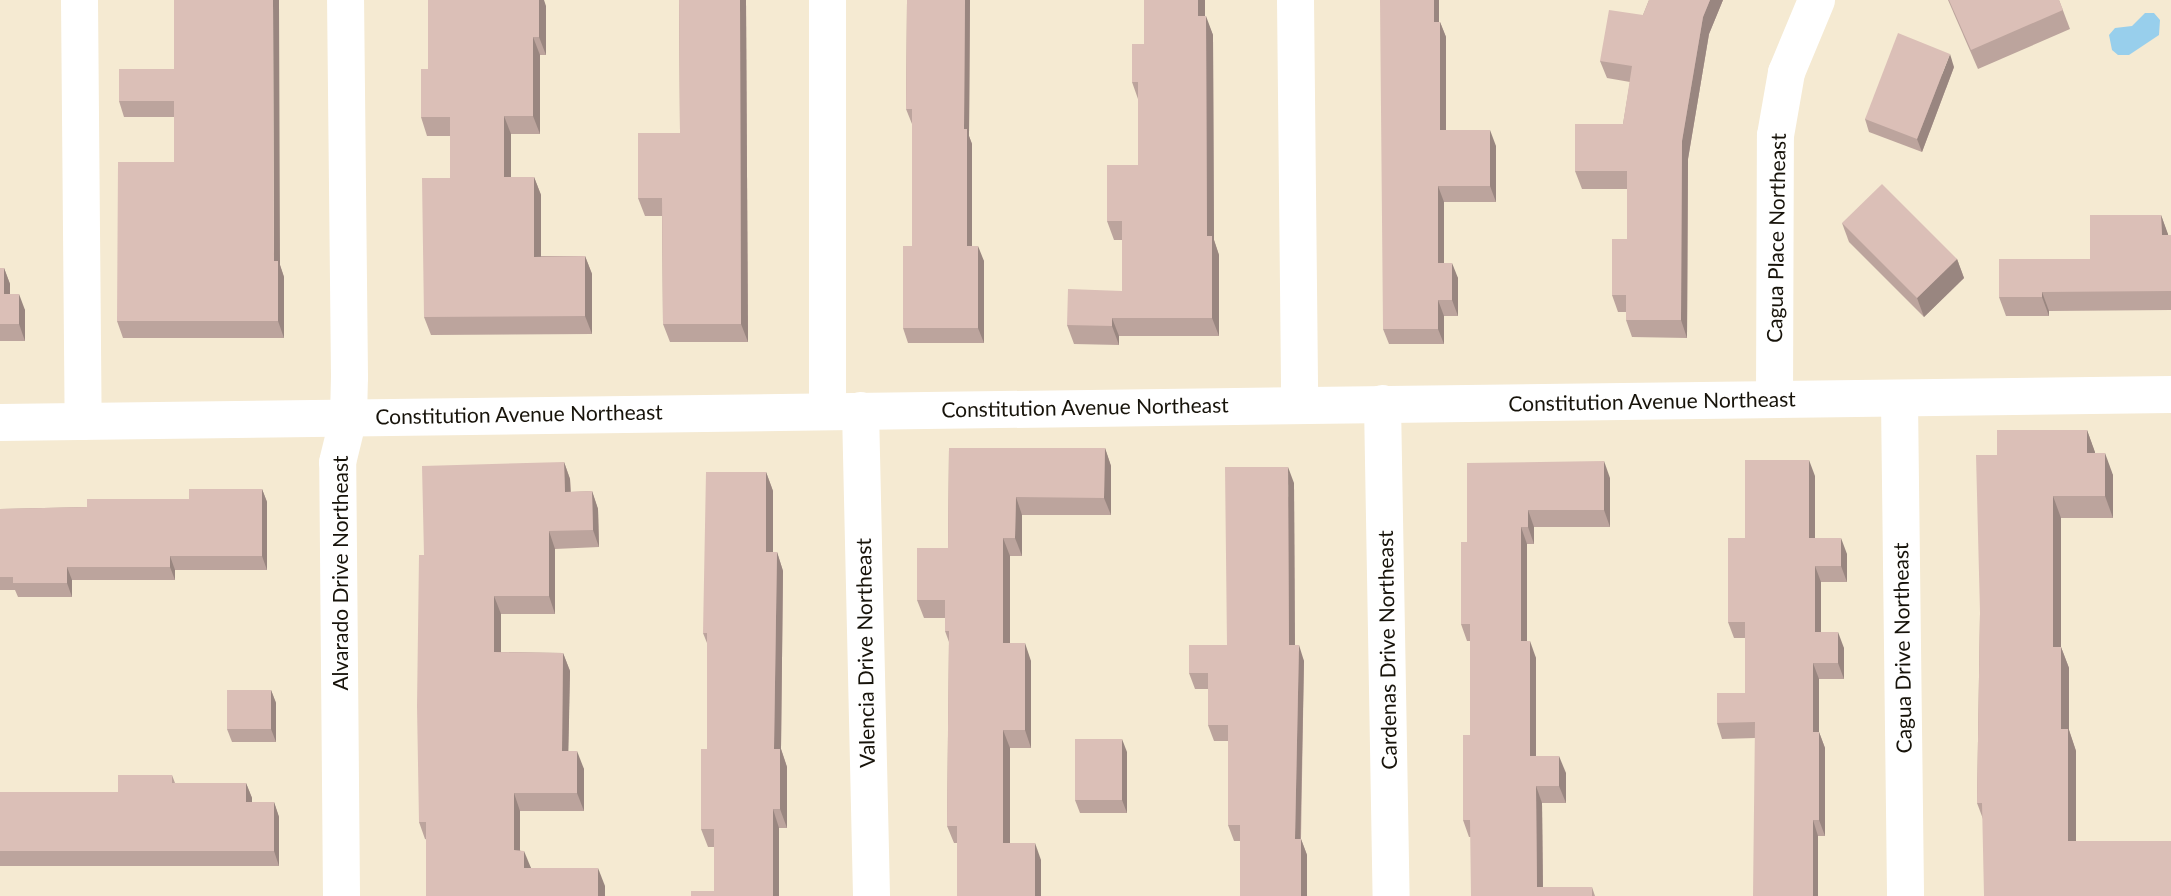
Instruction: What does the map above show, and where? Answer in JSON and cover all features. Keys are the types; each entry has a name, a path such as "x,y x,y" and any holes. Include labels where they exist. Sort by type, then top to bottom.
{"street":[{"path":"79,0 83,421"},
{"name":"Alvarado Drive Northeast","path":"341,896 337,462 348,417 345,0"},
{"name":"Valencia Drive Northeast","path":"827,0 844,410 871,896"},
{"path":"1295,0 1299,404"},
{"name":"Cagua Place Northeast","path":"1774,399 1775,135 1786,72 1816,0"},
{"name":"Constitution Avenue Northeast","path":"0,422 1382,403 1899,400 2171,394"},
{"name":"Cagua Drive Northeast","path":"1899,400 1905,896"},
{"name":"Cardenas Drive Northeast","path":"1382,403 1391,896"}],"water":[{"path":"2145,13 2154,13 2160,20 2159,35 2129,55 2118,55 2112,50 2109,35 2115,28 2132,26"}],"building":[{"path":"174,0 273,0 274,261 278,261 278,321 117,321 118,162 174,162 174,101 119,101 119,69 174,69"},
{"path":"428,0 539,0 539,37 533,37 533,116 504,116 504,177 534,177 534,257 585,256 585,316 424,317 422,178 450,178 450,117 421,117 421,69 428,69"},
{"path":"679,0 740,0 741,324 663,324 662,198 638,198 638,133 680,133"},
{"path":"907,0 965,0 967,246 978,246 978,328 903,328 903,246 912,246 912,109 906,109"},
{"path":"1144,0 1198,0 1198,16 1206,16 1207,236 1212,236 1212,318 1112,318 1112,326 1067,325 1068,289 1122,291 1122,221 1107,221 1107,165 1138,165 1138,82 1132,82 1132,44 1144,44"},
{"path":"1380,0 1434,0 1434,22 1440,22 1440,130 1490,130 1490,186 1438,186 1438,263 1452,263 1452,300 1438,300 1438,329 1383,329"},
{"path":"1649,0 1710,0 1703,17 1682,141 1681,320 1626,320 1626,295 1612,295 1612,239 1627,239 1627,171 1575,171 1575,124 1623,124 1632,66 1600,61 1609,10 1643,15"},
{"path":"1949,0 2059,0 2063,10 1971,50"},
{"path":"1898,33 1950,54 1917,139 1865,119"},
{"path":"1882,184 1957,259 1917,298 1842,223"},
{"path":"2090,215 2161,215 2162,235 2171,235 2171,291 2042,292 2042,297 1999,297 1999,259 2090,259"},
{"path":"0,268 4,268 4,294 19,294 19,324 0,324"},
{"path":"1997,430 2087,430 2087,453 2105,453 2105,496 2053,496 2053,647 2061,647 2061,729 2068,729 2068,841 2171,841 2171,896 1984,896 1982,803 1977,803 1980,613 1976,455 1997,455"},
{"path":"949,448 1105,448 1104,498 1016,497 1015,538 1003,538 1003,643 1025,643 1025,730 1003,730 1003,843 1035,843 1035,896 957,896 957,826 947,826 949,631 945,631 945,600 917,600 917,548 948,548"},
{"path":"1745,460 1809,460 1809,538 1841,538 1841,566 1815,566 1815,632 1838,632 1838,663 1813,663 1813,732 1819,732 1819,820 1813,820 1813,896 1753,896 1755,722 1717,723 1717,693 1745,693 1745,622 1728,622 1728,538 1745,538"},
{"path":"1604,461 1604,510 1528,510 1528,527 1521,527 1521,641 1530,641 1530,756 1559,756 1559,786 1536,786 1537,887 1592,887 1592,896 1471,896 1470,820 1463,820 1463,735 1470,735 1470,624 1461,624 1461,542 1467,542 1467,463"},
{"path":"564,462 565,492 592,491 593,530 549,531 549,596 494,596 494,652 563,653 562,751 577,751 577,793 514,793 514,850 524,851 524,868 598,868 598,896 426,896 426,822 419,822 417,706 419,555 424,555 422,466"},
{"path":"1225,467 1288,467 1289,645 1299,645 1295,839 1301,839 1301,896 1240,896 1240,825 1228,825 1228,725 1208,725 1208,673 1189,673 1189,645 1227,645"},
{"path":"706,472 766,472 766,552 777,552 774,749 780,749 780,809 773,809 773,896 691,896 691,891 714,891 714,829 701,829 701,749 707,749 707,633 703,633"},
{"path":"189,489 262,489 262,556 170,556 170,567 67,567 67,583 13,583 13,577 0,577 0,509 87,507 87,499 189,499"},
{"path":"227,690 271,690 271,729 227,729"},
{"path":"1075,739 1122,739 1122,800 1075,800"},
{"path":"118,775 172,775 172,783 246,783 246,802 274,802 274,851 0,851 0,792 118,792"}]}
